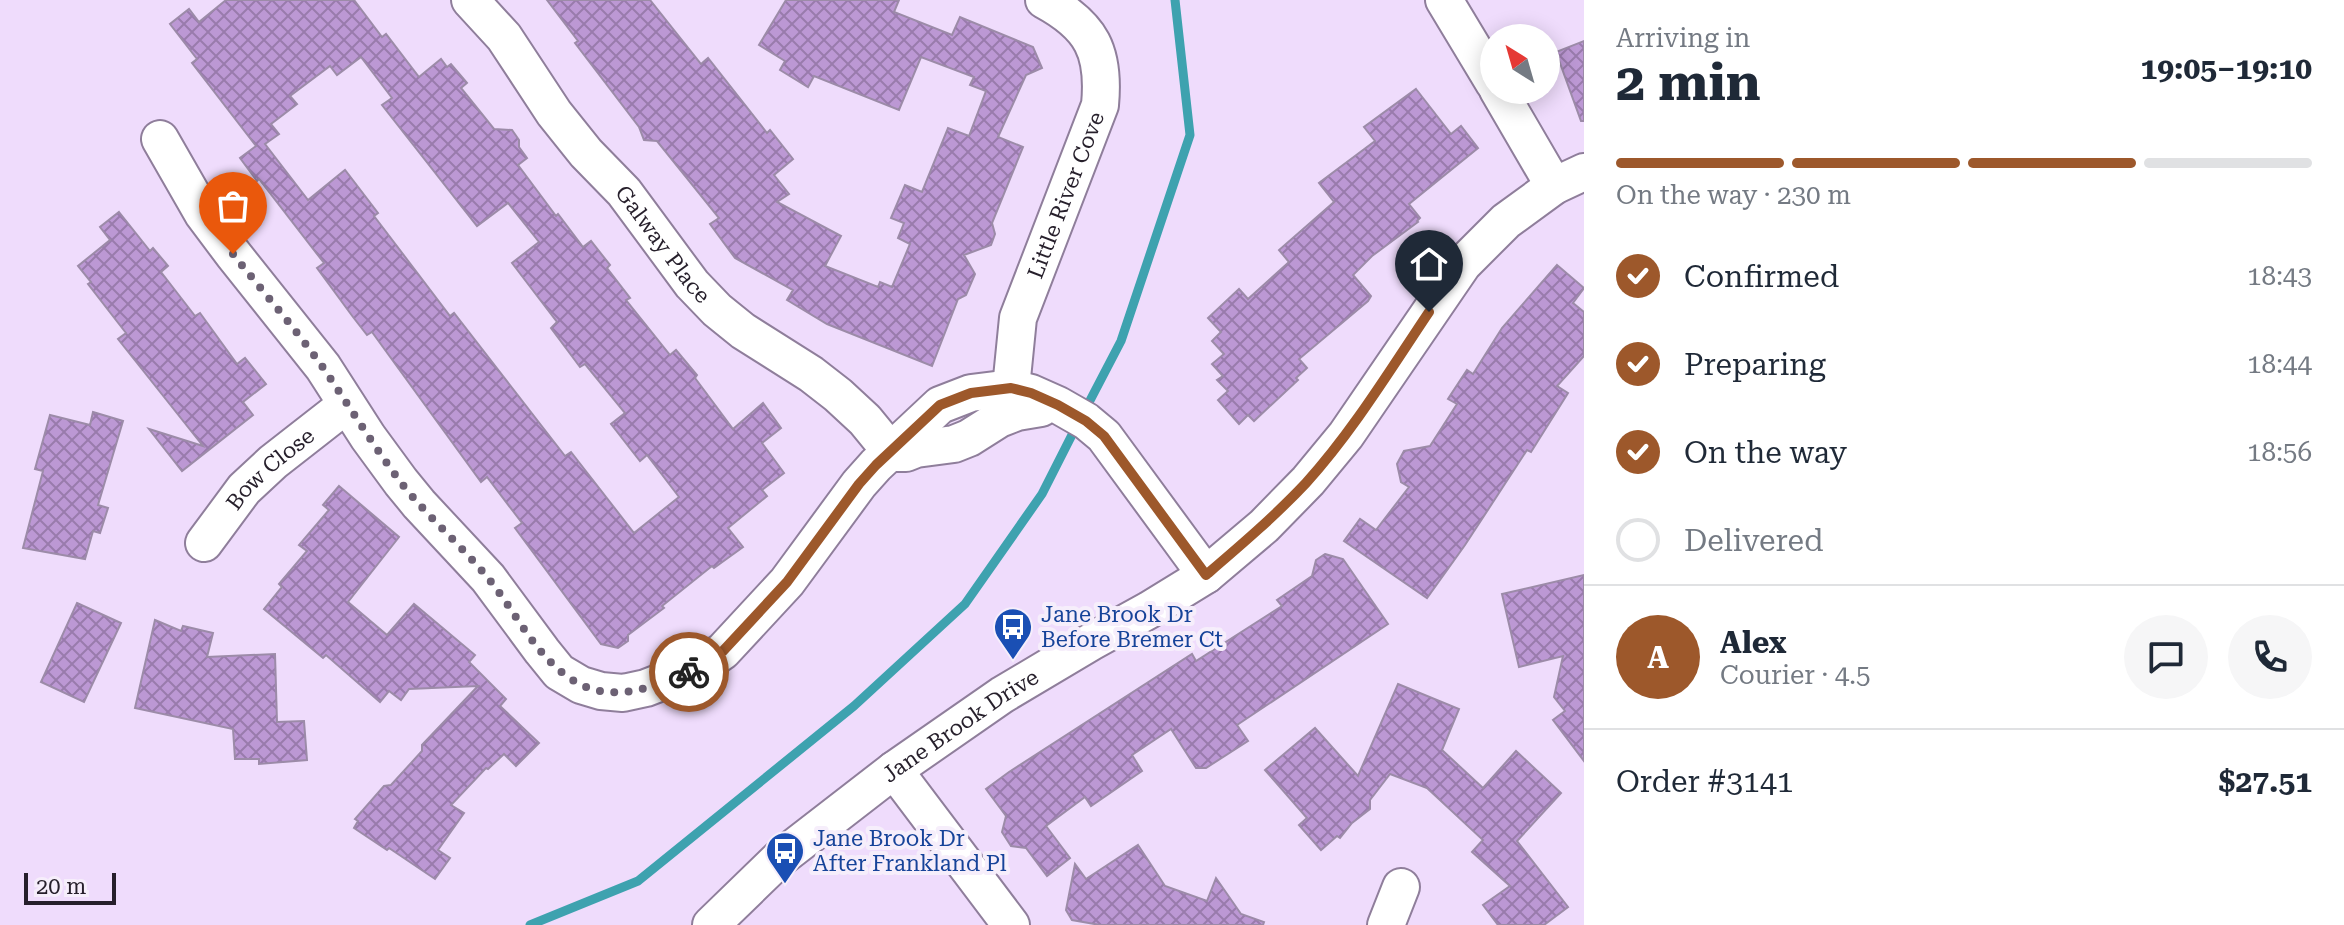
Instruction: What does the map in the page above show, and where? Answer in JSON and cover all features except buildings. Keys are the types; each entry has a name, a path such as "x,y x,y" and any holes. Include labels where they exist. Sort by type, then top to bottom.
{"street":[{"name":"Galway Place","path":"470,0 504,37 554,113 586,153 624,192 692,284 743,331 838,395 865,420 892,453"},
{"name":"Little River Cove","path":"1014,400 1018,318 1100,105 1102,92 1100,68 1091,38 1076,21 1044,0"},
{"path":"1444,0 1480,60"},
{"path":"1509,104 1569,179"},
{"path":"160,139 203,214 323,367 401,482 488,578 559,672 581,685 623,693 646,688 700,667 723,651 787,582 876,465 940,405 971,393 1058,405 1086,421 1104,436 1206,575"},
{"name":"Jane Brook Drive","path":"711,925 779,859 894,770 1002,695 1206,575 1264,526 1346,435 1463,264 1506,221 1569,179"},
{"name":"Bow Close","path":"204,543 244,489 273,462 346,405"},
{"path":"894,770 1011,925"},
{"path":"1386,925 1401,887"}],"waterway":[{"path":"1084,412 1121,341 1190,135 1175,0"},
{"path":"530,925 638,881 854,706 965,604 1042,494 1077,425"}],"way so far":[{"path":"233,254 323,367 401,482 488,578 559,672 581,685 623,693 689,672"}],"place":[{"name":"Jane Brook Dr Before Bremer Ct","path":"1013,661"},
{"name":"Jane Brook Dr After Frankland Pl","path":"785,885"}],"route":[{"path":"689,672 723,651 787,582 876,465 940,405 985,390 1011,388 1031,393 1086,421 1104,436 1206,575 1264,526 1308,481 1346,435 1429,312"}]}
